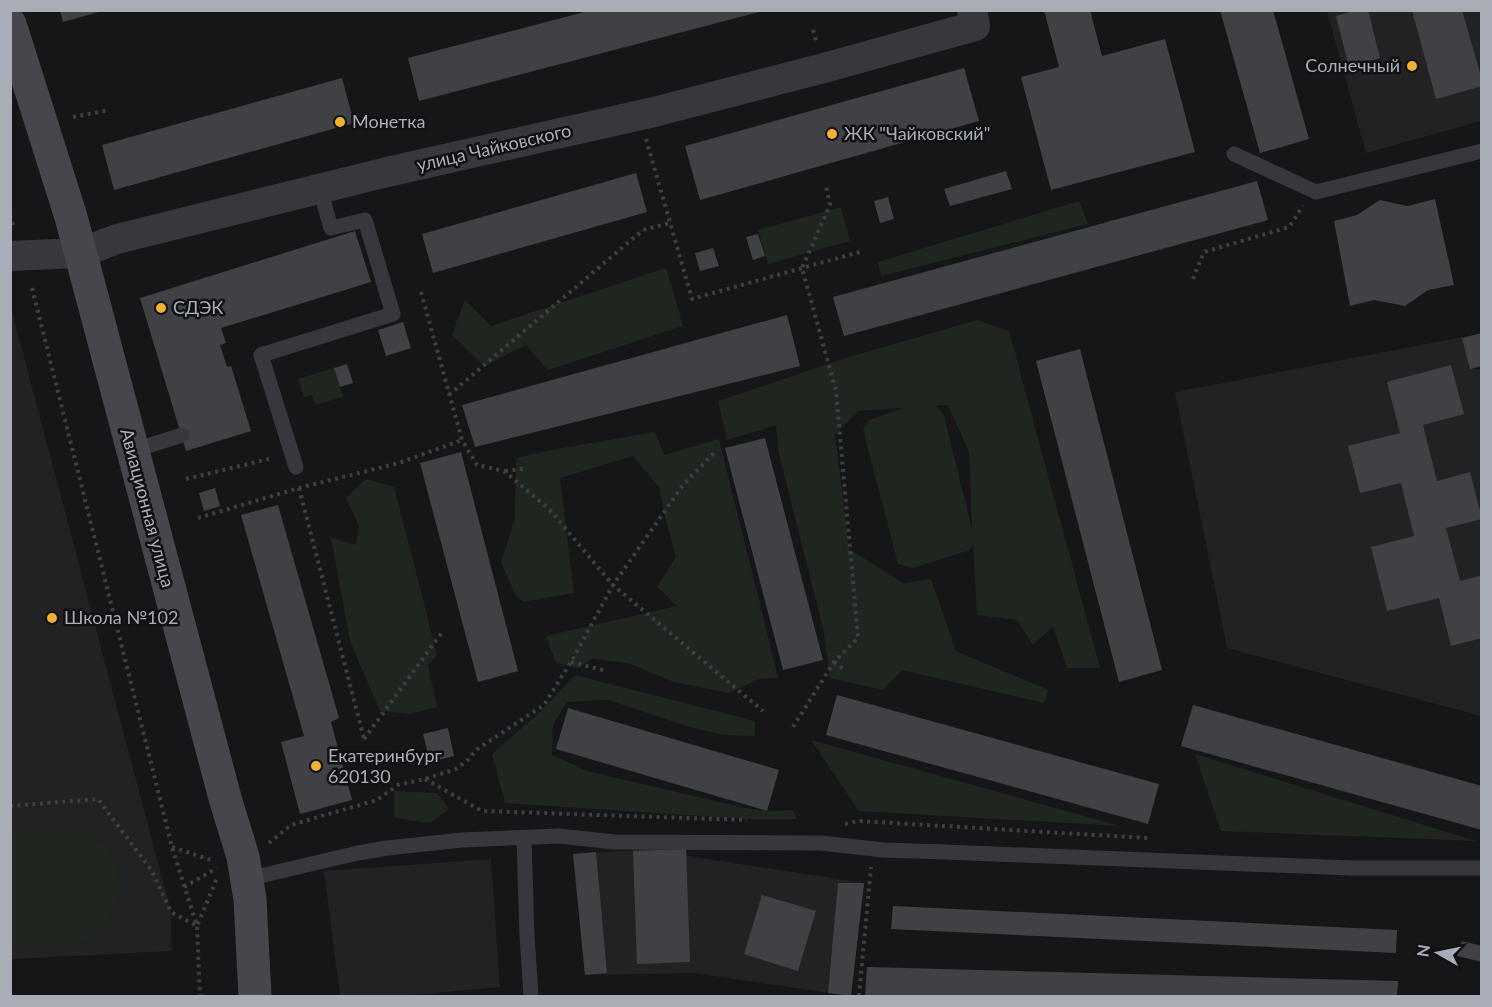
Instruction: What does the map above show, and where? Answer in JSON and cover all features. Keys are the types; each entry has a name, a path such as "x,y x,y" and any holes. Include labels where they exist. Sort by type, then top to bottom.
{"street":[{"name":"улица Чайковского","path":"12,242 80,253 117,239 387,172 654,112 824,69 974,18"},
{"name":"Авиационная улица","path":"10,24 71,217 132,451 235,871 250,899 255,996"}],"lane":[{"path":"1234,154 1317,192 1482,151"},
{"path":"296,467 261,355 393,314 365,220 332,233 320,189"},
{"path":"132,451 182,435"},
{"path":"235,871 387,848 462,840 559,836 614,842 821,843 873,848 1351,868 1482,868"},
{"path":"524,838 531,996"}],"path":[{"path":"73,117 109,110"},
{"path":"646,137 692,299 863,251"},
{"path":"793,728 834,662 858,638 836,391 802,268 830,205 826,186"},
{"path":"1193,279 1204,252 1289,227 1306,201 1317,192"},
{"path":"10,215 12,242"},
{"path":"449,395 643,230 670,223"},
{"path":"32,288 172,847 197,926 200,996"},
{"path":"421,292 462,440 477,465 504,471 523,469"},
{"path":"198,518 299,488 399,463 462,440"},
{"path":"268,844 291,825 377,800 398,784 425,779 456,769 476,750 544,705 571,662 613,585 683,485 715,452"},
{"path":"186,479 260,461"},
{"path":"504,471 549,509 613,585 763,711"},
{"path":"299,488 364,739 443,631"},
{"path":"571,662 607,670"},
{"path":"834,662 846,671"},
{"path":"425,779 482,811 753,821"},
{"path":"10,806 98,799 152,871 171,912 197,926"},
{"path":"835,824 847,824 858,820 1148,838"},
{"path":"172,847 235,871"},
{"path":"858,996 873,848"},
{"path":"184,887 235,871"},
{"path":"197,926 235,871"}],"shaded area":[{"name":"Солнечный","path":"1327,11 1481,11 1481,121 1366,153"},
{"path":"1079,201 1088,224 881,276 878,262"},
{"path":"841,207 850,241 768,264 758,230"},
{"path":"666,268 683,326 548,370 526,345 484,366 452,335 465,300 491,326"},
{"name":"Школа №102","path":"10,304 171,912 172,951 11,959"},
{"path":"977,320 1009,331 1100,668 1067,668 1053,626 1033,645 1017,620 977,615 973,544 970,550 913,568 898,564 863,429 869,420 903,408 859,411 835,434 849,549 903,583 931,579 956,651 1048,690 1044,703 902,670 883,690 830,678 823,628 778,450 776,425 727,440 718,401 846,358","holes":["948,405 969,452 972,529 944,416 936,406"]},
{"path":"1463,337 1471,368 1481,370 1481,716 1227,648 1175,392"},
{"path":"334,368 343,397 315,405 312,395 304,397 298,379"},
{"path":"655,432 664,455 719,439 778,678 759,679 729,693 674,682 628,663 592,659 578,668 556,663 546,636 677,606 657,587 676,557 659,487 633,456 560,478 574,593 523,602 516,596 501,562 515,519 516,458"},
{"path":"366,479 394,487 437,655 428,665 437,707 409,714 380,711 350,641 331,538 356,545 359,526 346,498"},
{"path":"575,675 755,721 755,736 723,735 686,726 608,700 567,702 553,725 552,755 587,771 745,808 769,811 793,810 797,819 747,819 505,803 492,754 541,711"},
{"path":"811,740 1120,826 859,811"},
{"path":"1195,754 1476,841 1221,831"},
{"path":"394,791 437,793 449,809 430,823 394,818"},
{"path":"11,830 77,830 104,844 118,871 119,898 105,924 89,940 74,946 11,947"},
{"path":"685,847 688,856 864,883 851,996 694,973 585,975 573,854"},
{"path":"491,859 500,987 401,996 340,996 324,871"}],"building":[{"path":"60,10 102,10 102,11 63,22"},
{"path":"592,10 763,11 419,101 408,58"},
{"path":"1044,10 1090,10 1102,56 1165,39 1195,152 1051,190 1021,77 1059,67"},
{"path":"1220,10 1273,10 1309,139 1260,153"},
{"path":"1357,10 1368,10 1380,58 1349,67 1336,16"},
{"path":"1412,10 1462,10 1482,86 1436,99"},
{"name":"ЖК \"Чайковский\"","path":"964,68 979,121 700,200 685,146"},
{"path":"342,78 354,123 114,190 102,145"},
{"path":"1006,171 1012,189 950,206 944,189"},
{"path":"636,173 647,212 433,273 422,234"},
{"path":"1257,181 1268,220 844,336 833,297"},
{"path":"888,197 894,219 880,223 874,201"},
{"path":"1435,199 1454,285 1428,290 1405,306 1374,300 1350,306 1334,221 1357,215 1380,200 1407,206"},
{"path":"355,231 371,282 221,328 226,343 220,345 227,367 231,366 251,431 186,451 140,298"},
{"path":"758,234 765,256 753,260 746,237"},
{"path":"713,248 719,266 700,271 695,253"},
{"path":"787,315 800,366 475,447 462,405"},
{"path":"403,322 411,348 386,356 378,330"},
{"path":"1482,333 1482,366 1470,369 1462,338"},
{"path":"1080,349 1162,670 1119,682 1036,361"},
{"path":"347,364 353,383 340,387 334,368"},
{"path":"1451,365 1464,414 1423,425 1437,481 1470,472 1482,519 1446,528 1460,581 1482,575 1482,638 1451,646 1439,598 1387,611 1371,547 1414,536 1401,483 1360,493 1348,446 1400,433 1387,382"},
{"path":"765,438 823,660 783,670 725,448"},
{"path":"461,452 518,671 478,682 420,463"},
{"path":"215,488 220,506 204,511 199,493"},
{"path":"278,505 339,718 331,722 352,800 300,814 281,742 304,736 241,515"},
{"path":"837,695 1159,784 1148,824 826,735"},
{"path":"1193,705 1482,786 1482,830 1181,746"},
{"path":"568,708 779,770 767,811 556,749"},
{"path":"448,728 454,756 430,762 423,734"},
{"path":"686,849 690,962 637,964 633,851"},
{"path":"596,852 607,973 585,975 573,854"},
{"path":"838,883 864,883 851,996 828,993"},
{"path":"762,895 816,911 798,971 744,954"},
{"path":"893,906 1397,930 1396,953 891,929"},
{"path":"1462,941 1482,946 1482,962 1457,956"},
{"path":"867,967 1398,981 1397,996 865,996"}],"place":[{"name":"Солнечный","path":"1412,66"},
{"name":"Монетка","path":"340,122"},
{"name":"ЖК \"Чайковский\"","path":"832,134"},
{"name":"СДЭК","path":"161,308"},
{"name":"Школа №102","path":"52,618"},
{"name":"Екатеринбург 620130","path":"316,766"}]}
